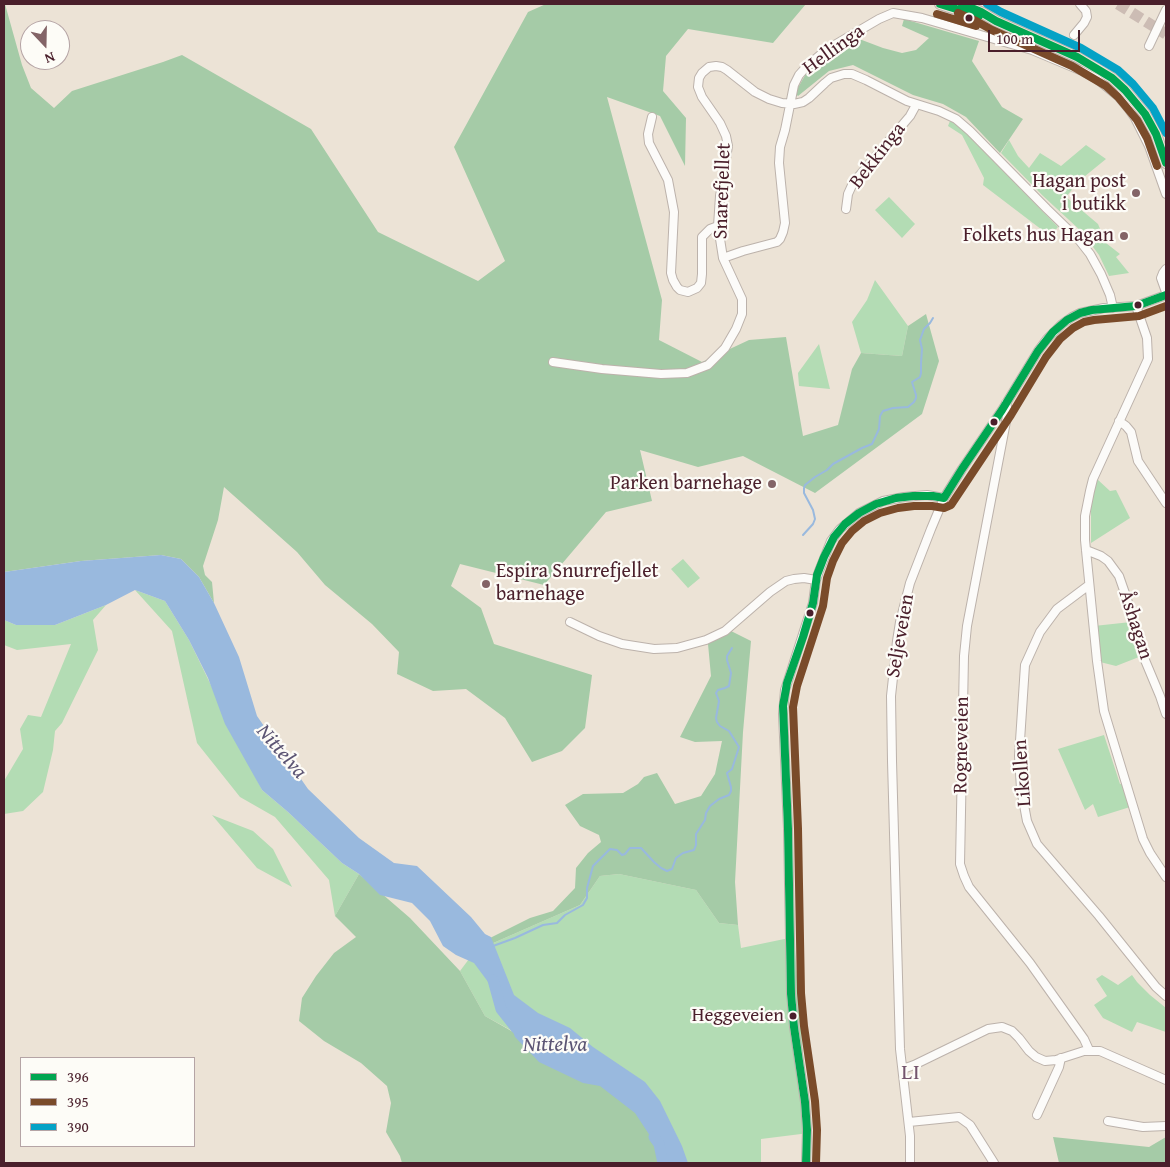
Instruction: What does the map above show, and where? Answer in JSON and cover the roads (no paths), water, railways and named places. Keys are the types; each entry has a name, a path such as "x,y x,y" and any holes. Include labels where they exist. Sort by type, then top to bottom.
{"main road":[{"path":"940,4 996,21"},
{"path":"962,4 1077,57 1118,84 1136,102 1149,120 1166,162"}],"street":[{"path":"1074,35 1087,17 1086,11 1080,4"},
{"path":"1149,46 1166,10"},
{"name":"Hellinga","path":"723,258 774,243 780,239 783,232 785,223 779,162 780,147 794,85 799,75 826,50 890,14 922,18 1032,50 1097,79 1118,96 1135,118 1149,146 1166,194"},
{"name":"Snarefjellet","path":"553,362 602,369 661,374 687,373 708,365 725,348 736,330 742,314 742,300 723,258 718,226 720,196 728,146 720,123 699,90 698,82 700,75 709,67 722,67 762,96 777,102 790,104"},
{"path":"790,104 803,102 828,80 839,75 848,74 916,105 939,110 956,119 1084,246 1106,285 1113,308"},
{"name":"Bekkinga","path":"846,209 848,194 853,183 910,116 916,105"},
{"path":"652,117 648,134 649,143 668,180 674,212 671,273 676,287 680,290 693,291 701,284 702,237 710,229 718,226"},
{"path":"1166,269 1162,278 1166,293 1136,306 1147,338 1148,358 1100,463 1090,491 1086,516 1088,585 1099,684 1104,711 1143,839 1166,877"},
{"name":"Seljeveien","path":"910,1163 909,1122 900,1049 892,761 892,683 900,622 908,590 930,529 944,498 1038,352 1057,328 1080,313 1136,306"},
{"path":"566,364 568,355"},
{"name":"Rogneveien","path":"1006,403 1008,411 964,648 960,864 969,887 1030,963 1084,1039 1089,1050"},
{"path":"1119,421 1131,432 1138,461 1166,503"},
{"path":"806,1163 807,1130 805,1102 791,994 788,829 783,706 787,683 813,603 816,580 824,557 834,537 845,524 859,513 876,504 896,498 927,495 944,498"},
{"name":"Åshagan","path":"1086,550 1108,561 1118,576 1127,599 1142,653 1166,714"},
{"path":"570,622 599,636 622,644 654,650 677,648 706,640 725,632 770,592 786,582 798,578 816,580"},
{"name":"Likollen","path":"1088,585 1057,609 1040,632 1025,665 1019,756 1022,798 1027,821 1037,844 1099,916 1156,987 1166,996"},
{"path":"903,1069 983,1031 994,1027 1002,1027 1012,1031 1030,1051 1041,1059 1050,1061 1089,1050 1106,1053 1166,1080"},
{"path":"1037,1115 1060,1067 1061,1058"},
{"path":"909,1122 959,1117 970,1125 994,1163"},
{"path":"1108,1121 1143,1127 1166,1126"}],"water":[{"path":"161,555 181,559 199,577 214,603 239,657 257,716 308,789 359,838 394,863 417,866 471,917 485,934 491,937 514,995 538,1013 570,1028 593,1047 645,1082 660,1101 682,1146 688,1163 664,1163 662,1154 635,1113 600,1086 583,1083 539,1062 515,1037 500,998 474,963 456,955 443,946 430,921 412,903 380,895 359,874 342,863 262,790 225,724 208,678 189,640 165,601 135,590 106,605 55,625 16,625 4,620 4,572 81,561"}],"waterway":[{"path":"803,535 815,519 813,510 804,493 805,485 833,464 872,444 879,429 880,416 883,411 908,407 914,402 916,395 912,382 920,377 921,373 922,349 920,340 924,329 933,318"},
{"path":"493,946 543,925 557,923 565,915 583,905 587,898 587,888 593,866 610,849 617,850 622,855 630,848 641,848 654,862 667,871 672,869 676,858 683,853 694,850 696,834 705,820 710,806 719,799 729,795 731,791 727,773 732,769 739,747 729,731 717,722 719,701 716,693 718,690 729,686 731,673 727,656 732,648"},
{"name":"Nittelva","path":"493,980 501,1009 516,1028"},
{"name":"Nittelva","path":"654,1137 659,1144 663,1163"}],"tunnel":[{"path":"1118,4 1166,34"}],"place":[{"name":"Hagan post i butikk","path":"1136,193"},
{"name":"Folkets hus Hagan","path":"1124,236"},
{"name":"Parken barnehage","path":"772,484"},
{"name":"Espira Snurrefjellet barnehage","path":"486,584"},
{"name":"Heggeveien","path":"793,1016"}],"district":[{"name":"LI","path":"911,1073"}]}
